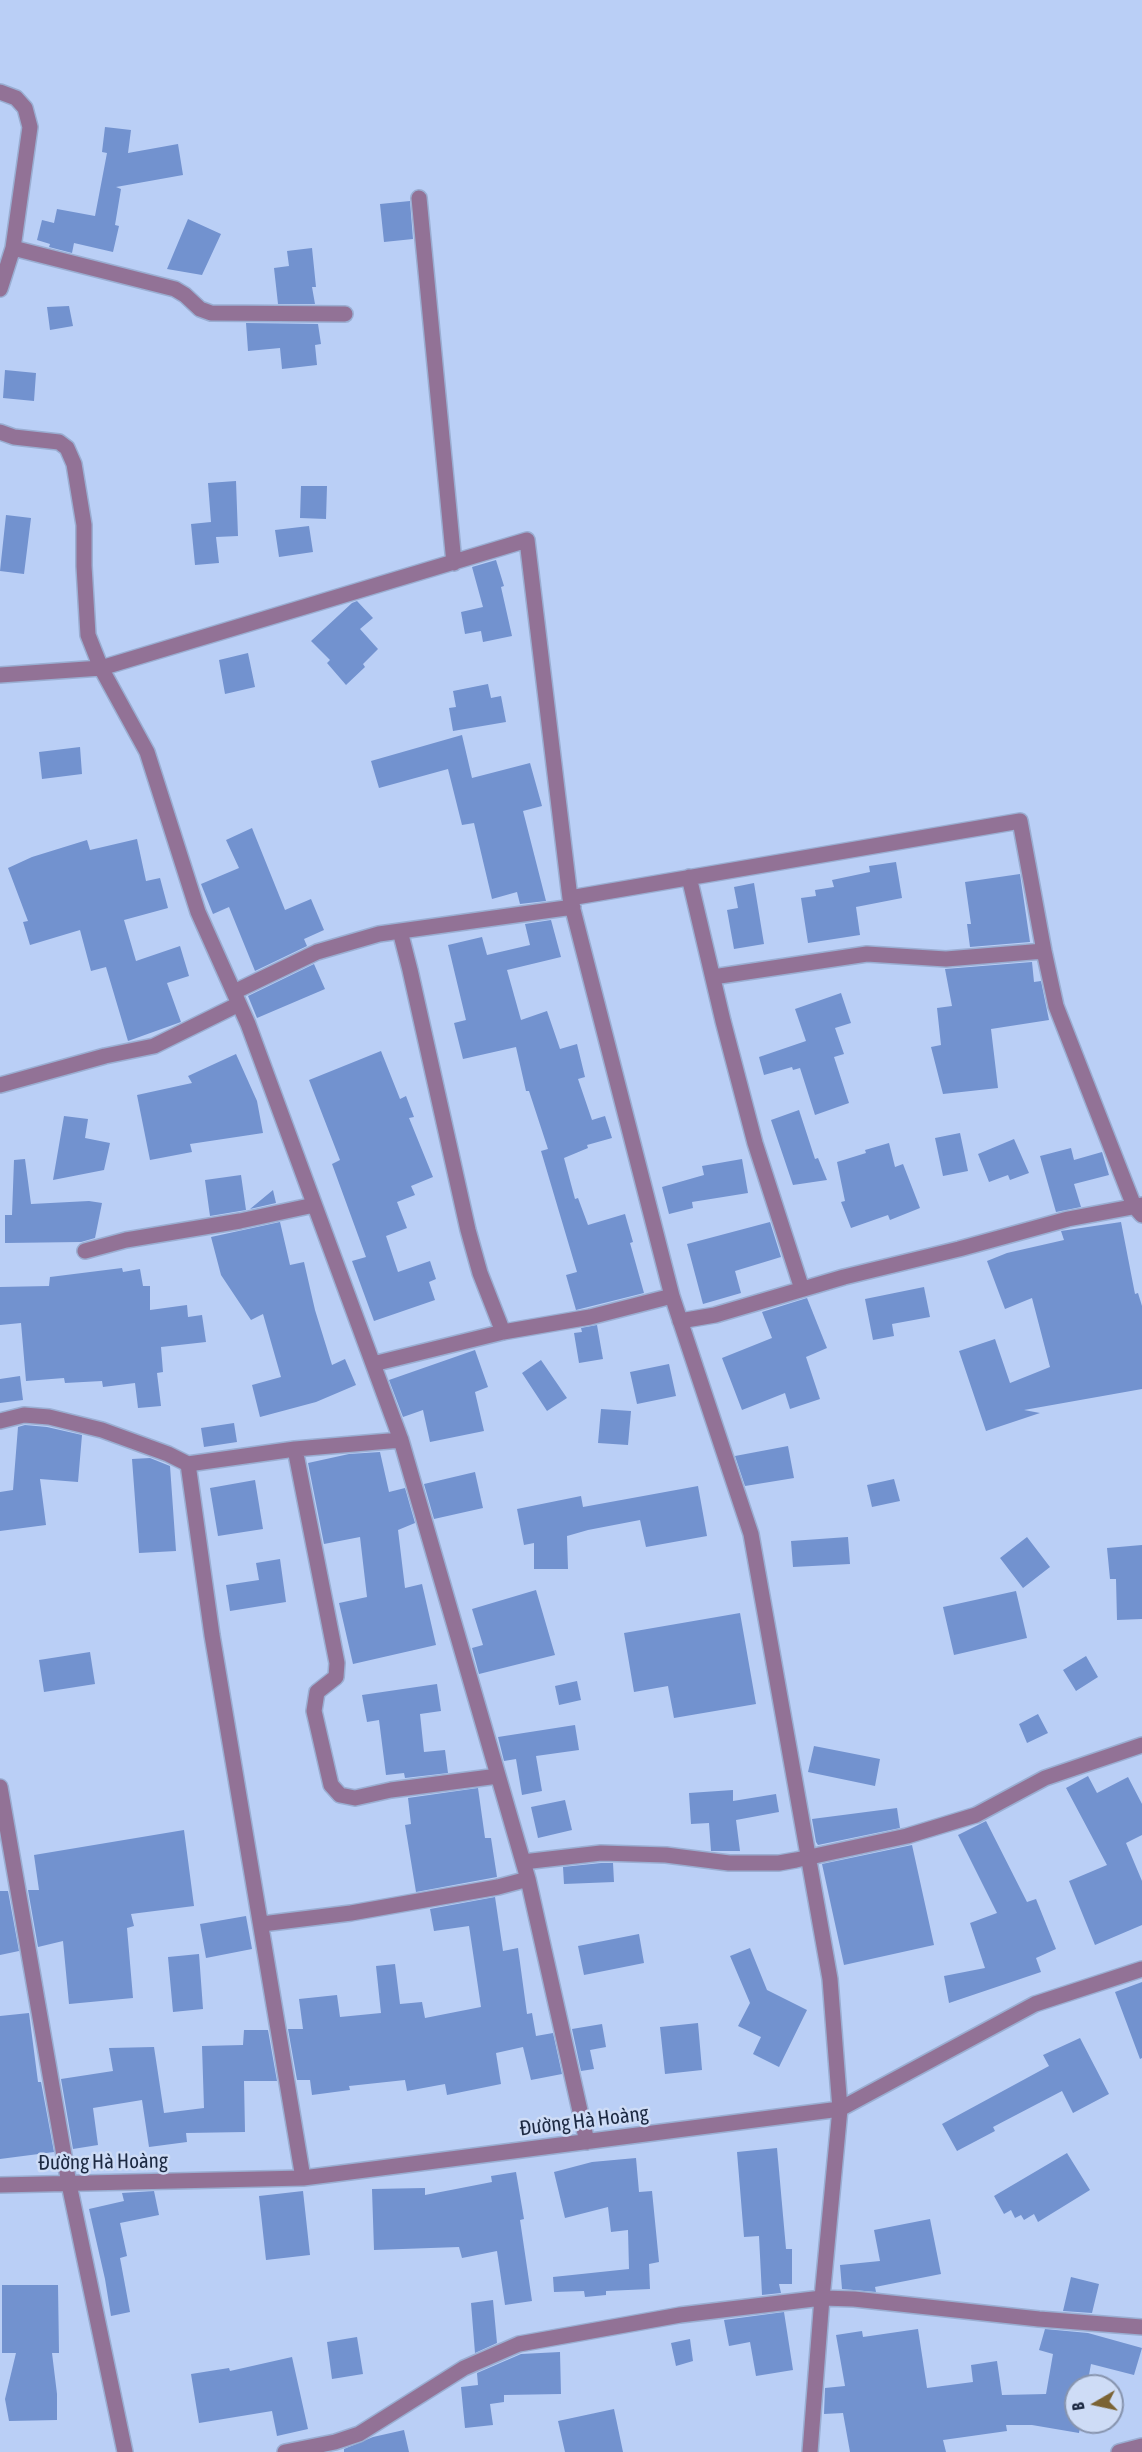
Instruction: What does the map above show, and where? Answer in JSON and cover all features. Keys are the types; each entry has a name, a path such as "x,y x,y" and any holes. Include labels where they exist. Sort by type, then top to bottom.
{"street":[{"path":"0,92 16,98 26,108 30,127 13,248 0,290"},
{"path":"419,198 454,564"},
{"path":"13,248 175,289 200,309 211,313 345,314"},
{"path":"0,432 24,438 59,442 67,448 74,464 84,525 88,635 101,668 147,752 198,912 236,998 401,1440 528,1879 587,2142"},
{"path":"0,675 101,668 454,564 527,540 571,902 672,1296 751,1534 830,1979 840,2109 810,2452"},
{"path":"0,1085 105,1056 154,1046 317,952 379,934 571,902 689,877 1020,821 1056,1006 1139,1208 1068,1219 802,1289 715,1315 680,1321"},
{"path":"689,877 759,1154 802,1289"},
{"path":"400,931 468,1230 480,1273 503,1332"},
{"path":"713,977 867,954 946,959 1044,951"},
{"path":"86,1251 126,1240 187,1231 314,1205"},
{"path":"373,1364 503,1332 590,1317 672,1296"},
{"path":"0,1421 24,1415 49,1417 102,1430 168,1454 188,1464 295,1449 401,1440"},
{"path":"295,1449 337,1663 336,1677 317,1692 314,1711 331,1785 340,1795 355,1798 391,1790 498,1776"},
{"path":"188,1464 212,1635 303,2178"},
{"path":"523,1862 601,1853 666,1855 729,1863 779,1863 907,1836 976,1815 1045,1778 1142,1745"},
{"path":"0,1787 69,2184 124,2452"},
{"path":"262,1924 351,1913 498,1887 528,1879"},
{"name":"Đường Hà Hoàng","path":"0,2186 303,2178 840,2109 1035,2004 1142,1969"},
{"path":"285,2452 335,2442 359,2434 464,2368 519,2344 680,2315 822,2298 854,2299 1039,2319 1142,2327"},
{"path":"1119,2452 1142,2446"}],"building":[{"path":"105,127 131,130 128,153 178,144 183,175 116,187 121,189 115,225 119,226 113,252 74,243 72,253 49,247 50,244 37,240 42,220 54,223 57,209 95,216 107,153 102,152"},
{"path":"410,201 413,239 384,242 380,204"},
{"path":"188,219 221,234 202,275 167,269"},
{"path":"312,248 316,287 312,287 315,304 278,304 274,268 289,266 287,251"},
{"path":"69,306 73,326 50,330 47,307"},
{"path":"246,323 318,324 321,344 315,345 317,365 282,369 280,348 248,351"},
{"path":"5,370 36,373 34,401 3,398"},
{"path":"236,481 238,536 216,537 219,563 195,565 191,524 211,522 208,483"},
{"path":"301,486 327,486 326,519 300,518"},
{"path":"6,515 31,518 24,574 0,571"},
{"path":"309,526 313,552 279,557 275,530"},
{"path":"496,560 504,586 501,587 512,636 483,642 481,631 465,634 461,612 483,607 472,567"},
{"path":"357,601 373,618 360,629 378,649 363,664 365,667 346,685 327,663 330,660 311,641"},
{"path":"248,653 255,687 225,694 219,660"},
{"path":"488,684 491,698 501,696 506,722 453,731 449,708 456,707 453,691"},
{"path":"462,735 472,778 530,763 542,806 523,811 546,901 520,904 517,892 492,899 474,823 462,825 448,769 379,788 371,761"},
{"path":"80,747 82,774 42,779 39,752"},
{"path":"252,828 285,910 311,899 324,930 304,939 307,946 255,971 229,907 213,914 201,884 239,868 226,840"},
{"path":"137,839 146,881 160,878 168,908 124,920 136,961 180,946 189,976 167,983 181,1022 128,1041 106,967 91,971 80,930 30,945 23,922 28,921 8,868 32,857 87,840 90,850"},
{"path":"896,862 902,898 856,907 860,935 808,943 801,898 816,896 815,890 834,887 832,880 870,872 869,866"},
{"path":"1020,874 1030,942 970,947 967,924 971,924 965,882"},
{"path":"754,883 764,944 734,949 727,910 738,908 734,887"},
{"path":"551,920 561,957 507,970 521,1020 547,1011 560,1049 577,1044 585,1077 578,1079 592,1120 605,1116 612,1138 587,1145 588,1148 564,1158 575,1199 578,1198 588,1225 625,1214 633,1242 630,1243 644,1293 576,1310 566,1275 577,1272 541,1151 548,1149 529,1091 526,1091 516,1047 463,1059 454,1023 466,1020 448,945 482,937 487,955 530,945 525,924"},
{"path":"1032,962 1034,982 1041,981 1049,1020 991,1029 998,1088 943,1094 931,1047 941,1045 937,1008 952,1006 945,969"},
{"path":"314,964 325,989 257,1018 248,996"},
{"path":"841,993 851,1023 835,1028 844,1054 834,1057 849,1103 815,1115 800,1068 793,1070 792,1067 764,1075 759,1057 806,1041 795,1009"},
{"path":"381,1051 400,1099 406,1096 414,1117 409,1118 433,1177 411,1186 415,1195 397,1202 407,1228 386,1236 398,1272 430,1261 436,1279 429,1282 435,1300 374,1321 352,1261 366,1257 332,1164 340,1160 309,1080"},
{"path":"236,1054 257,1101 263,1133 190,1144 192,1152 150,1160 137,1095 192,1083 188,1076"},
{"path":"799,1110 815,1159 818,1158 827,1180 793,1185 771,1120"},
{"path":"64,1116 88,1119 85,1138 110,1143 104,1170 53,1180"},
{"path":"960,1133 968,1171 943,1176 935,1138"},
{"path":"1014,1139 1029,1173 1010,1180 1008,1175 989,1182 978,1154"},
{"path":"889,1143 895,1167 903,1164 920,1208 890,1220 888,1215 851,1228 841,1202 845,1201 837,1162"},
{"path":"1071,1148 1074,1160 1102,1152 1109,1175 1074,1184 1081,1207 1056,1212 1040,1156"},
{"path":"25,1159 31,1204 89,1201 102,1203 95,1238 81,1242 5,1243 5,1215 12,1215 14,1160"},
{"path":"742,1159 748,1193 692,1202 693,1208 669,1214 662,1187 704,1175 702,1166"},
{"path":"241,1175 246,1210 210,1216 205,1180"},
{"path":"273,1190 276,1203 250,1209"},
{"path":"280,1222 290,1265 304,1262 315,1310 332,1365 345,1359 356,1385 316,1402 260,1417 252,1385 281,1377 263,1314 251,1320 221,1275 211,1237"},
{"path":"770,1222 781,1257 735,1271 741,1293 703,1304 687,1244"},
{"path":"1121,1222 1135,1294 1138,1293 1142,1306 1142,1389 1024,1410 1040,1413 986,1431 959,1351 995,1339 1010,1383 1050,1367 1032,1298 1005,1309 987,1261 1007,1253 1064,1240 1061,1231"},
{"path":"122,1268 123,1272 140,1269 143,1286 150,1286 150,1310 187,1305 188,1317 202,1315 206,1342 161,1347 163,1372 157,1373 161,1406 138,1408 135,1383 103,1387 102,1381 65,1383 64,1378 26,1381 21,1323 0,1325 0,1287 49,1286 50,1277"},
{"path":"924,1287 930,1317 892,1324 894,1336 873,1340 865,1299"},
{"path":"807,1298 827,1348 806,1357 820,1399 790,1409 785,1393 742,1410 722,1358 772,1338 762,1312"},
{"path":"597,1325 603,1359 579,1363 574,1333 582,1332 581,1328"},
{"path":"475,1350 488,1387 475,1392 484,1431 430,1442 423,1410 403,1417 389,1380"},
{"path":"541,1360 567,1398 547,1411 522,1373"},
{"path":"669,1364 676,1396 637,1404 630,1372"},
{"path":"20,1376 23,1400 0,1403 0,1379"},
{"path":"601,1409 631,1411 628,1445 598,1443"},
{"path":"234,1423 237,1442 204,1447 201,1428"},
{"path":"25,1425 47,1427 82,1435 78,1482 40,1479 46,1525 0,1531 0,1492 13,1490 18,1427"},
{"path":"788,1446 794,1478 745,1486 735,1456"},
{"path":"380,1452 389,1492 405,1488 415,1523 398,1530 405,1588 422,1584 436,1645 353,1664 339,1603 367,1597 360,1537 324,1544 308,1463 349,1454"},
{"path":"150,1458 170,1466 176,1551 139,1553 132,1459"},
{"path":"475,1472 483,1508 434,1519 424,1484"},
{"path":"894,1479 900,1501 872,1507 867,1485"},
{"path":"255,1480 263,1529 218,1536 210,1488"},
{"path":"698,1486 707,1536 646,1547 640,1520 567,1536 568,1569 534,1569 534,1543 524,1545 517,1509 581,1496 583,1507"},
{"path":"848,1537 850,1564 793,1567 791,1541"},
{"path":"1027,1537 1050,1567 1023,1588 1000,1558"},
{"path":"1142,1545 1142,1619 1117,1620 1116,1579 1110,1579 1107,1548"},
{"path":"280,1559 286,1602 230,1611 226,1585 259,1580 256,1563"},
{"path":"536,1590 555,1655 479,1674 472,1648 483,1645 472,1609"},
{"path":"1016,1591 1027,1638 954,1655 943,1607"},
{"path":"740,1613 756,1704 674,1718 668,1686 634,1692 624,1633"},
{"path":"90,1652 95,1684 44,1692 39,1660"},
{"path":"1086,1656 1098,1677 1076,1691 1063,1670"},
{"path":"577,1681 581,1700 559,1705 555,1686"},
{"path":"437,1684 441,1711 420,1714 424,1752 445,1750 448,1773 405,1778 404,1773 386,1775 379,1720 367,1722 362,1695"},
{"path":"1038,1714 1048,1733 1027,1743 1019,1724"},
{"path":"575,1725 579,1750 536,1756 542,1791 522,1795 516,1759 504,1761 498,1737"},
{"path":"814,1746 880,1759 875,1786 808,1772"},
{"path":"1088,1776 1097,1793 1128,1777 1142,1804 1142,1835 1126,1843 1142,1881 1142,1925 1095,1945 1069,1881 1107,1865 1066,1788"},
{"path":"478,1788 485,1838 491,1838 497,1877 416,1892 405,1825 411,1824 408,1798"},
{"path":"733,1790 733,1801 776,1794 779,1812 736,1820 740,1851 711,1851 709,1823 691,1824 689,1793"},
{"path":"565,1800 572,1830 538,1838 531,1807"},
{"path":"897,1808 900,1828 818,1845 816,1842 812,1819"},
{"path":"986,1821 1027,1902 1036,1899 1056,1949 1036,1958 1041,1972 949,2003 944,1976 985,1968 970,1923 997,1913 958,1835"},
{"path":"184,1830 194,1906 131,1914 134,1926 127,1928 133,1998 69,2004 63,1941 38,1947 28,1890 39,1890 34,1855"},
{"path":"912,1845 934,1945 844,1965 822,1864"},
{"path":"613,1863 614,1882 564,1884 563,1867"},
{"path":"0,1891 8,1891 19,1951 0,1955"},
{"path":"495,1897 503,1951 518,1948 527,2014 532,2013 536,2036 553,2033 562,2074 531,2080 523,2047 496,2053 501,2084 447,2095 445,2084 407,2091 405,2080 349,2086 350,2090 312,2095 310,2080 297,2080 288,2029 303,2029 299,1999 337,1995 340,2017 381,2013 376,1966 395,1964 400,2004 422,2002 425,2018 481,2007 469,1926 434,1931 430,1909"},
{"path":"246,1916 252,1949 206,1958 200,1924"},
{"path":"639,1934 644,1963 584,1975 578,1946"},
{"path":"750,1948 767,1990 807,2010 779,2067 753,2054 761,2037 738,2026 750,2003 730,1956"},
{"path":"199,1954 203,2009 173,2012 168,1957"},
{"path":"1142,1982 1142,2058 1140,2059 1115,1992"},
{"path":"29,2013 38,2082 41,2082 54,2152 0,2159 0,2016"},
{"path":"698,2023 702,2070 665,2074 660,2027"},
{"path":"602,2024 606,2047 590,2050 594,2069 581,2071 572,2029"},
{"path":"244,2030 268,2030 277,2081 244,2081 245,2132 186,2133 187,2142 149,2147 142,2100 93,2108 98,2145 73,2149 61,2079 113,2071 109,2048 154,2047 164,2113 204,2108 202,2046 243,2045"},
{"path":"1080,2038 1109,2094 1073,2113 1062,2091 993,2127 995,2131 957,2151 942,2124 1049,2066 1043,2055"},
{"path":"777,2148 786,2249 792,2249 792,2284 779,2284 781,2293 762,2295 759,2236 744,2237 737,2152"},
{"path":"1067,2153 1090,2190 1038,2222 1034,2214 1024,2220 1021,2215 1015,2218 1011,2210 1004,2214 994,2196"},
{"path":"636,2158 639,2192 652,2191 659,2262 649,2264 650,2289 606,2291 606,2295 585,2297 584,2291 554,2292 553,2277 629,2269 628,2230 611,2232 608,2207 565,2218 554,2172 592,2162"},
{"path":"516,2172 524,2219 520,2220 532,2301 505,2305 497,2251 462,2258 459,2247 374,2250 372,2189 425,2188 425,2195 492,2182 491,2176"},
{"path":"154,2191 159,2215 120,2223 127,2256 120,2258 130,2312 111,2316 89,2209 124,2201 122,2193"},
{"path":"303,2191 310,2255 266,2260 259,2196"},
{"path":"930,2219 941,2274 875,2287 876,2292 842,2289 840,2265 880,2261 874,2230"},
{"path":"1071,2277 1099,2284 1092,2313 1063,2311"},
{"path":"2,2285 58,2285 59,2353 52,2353 57,2394 57,2420 9,2421 5,2399 16,2353 2,2353"},
{"path":"493,2300 497,2343 475,2353 471,2303"},
{"path":"784,2312 793,2370 756,2376 750,2342 729,2346 724,2320"},
{"path":"918,2329 927,2388 973,2382 971,2365 997,2361 1002,2395 1046,2394 1053,2354 1039,2350 1045,2329 1088,2333 1142,2348 1134,2375 1091,2364 1089,2374 1064,2374 1064,2430 1032,2425 1006,2425 1007,2431 943,2440 946,2452 850,2452 843,2413 824,2414 825,2388 845,2386 836,2335 862,2331 863,2337"},
{"path":"357,2337 363,2374 332,2379 327,2342"},
{"path":"690,2339 693,2361 676,2366 671,2343"},
{"path":"560,2352 561,2394 504,2395 504,2402 490,2404 493,2425 465,2428 461,2387 478,2385 477,2373 521,2354"},
{"path":"292,2357 308,2429 277,2436 272,2411 199,2423 191,2374 229,2368 230,2371"},
{"path":"614,2409 623,2452 565,2452 558,2421"},
{"path":"404,2430 409,2452 344,2452 344,2449 373,2437"}]}
